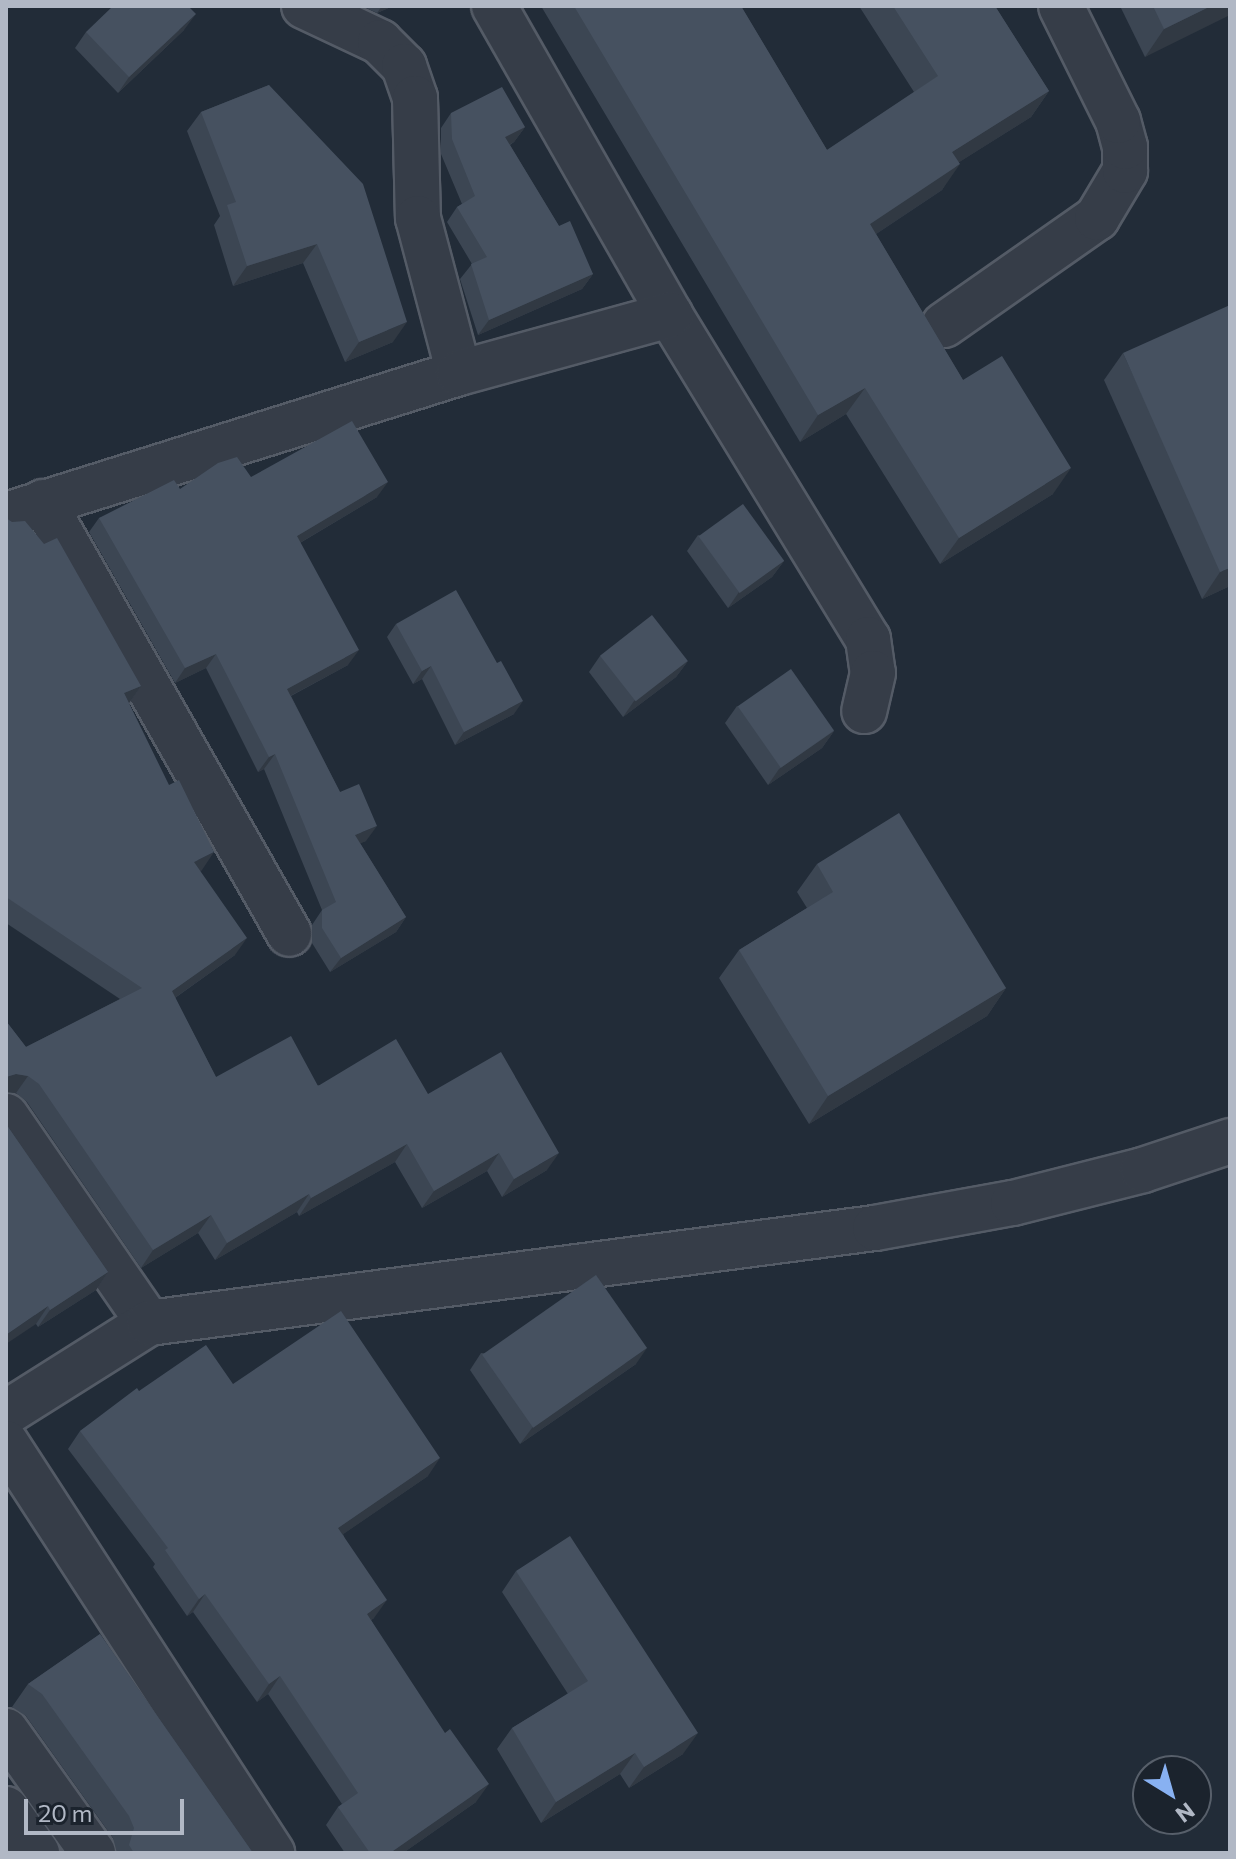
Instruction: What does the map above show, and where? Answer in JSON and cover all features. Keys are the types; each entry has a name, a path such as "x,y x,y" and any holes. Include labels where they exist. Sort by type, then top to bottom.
{"street":[{"path":"304,6 380,42 404,66 415,98 418,218 459,373"},
{"path":"494,6 670,315 868,639 873,673 864,711"},
{"path":"944,325 1097,218 1125,171 1125,147 1118,121 1061,6"},
{"path":"289,934 24,508 459,373 670,315"},
{"path":"6,1116 149,1323"},
{"path":"6,1413 149,1323 875,1228 1013,1203 1143,1170 1230,1141"},
{"path":"6,1443 272,1853"},
{"path":"6,1731 93,1853"},
{"path":"6,1809 37,1853"}],"building":[{"path":"113,6 188,6 196,14 129,77 86,32"},
{"path":"574,6 741,6 827,150 938,76 893,6 995,6 1049,91 952,152 960,164 870,224 963,380 1002,356 1071,468 959,538 865,388 818,415"},
{"path":"1153,6 1211,6 1164,29"},
{"path":"269,85 363,184 407,322 359,342 317,244 247,266 227,205 236,202 201,112"},
{"path":"502,87 525,127 505,137 559,226 570,221 593,274 489,320 471,264 487,257 457,207 475,196 452,139 451,113"},
{"path":"1230,305 1230,568 1220,572 1123,353"},
{"path":"352,421 388,482 297,536 359,650 287,689 340,792 359,784 377,826 355,835 406,917 341,958 322,928 322,910 336,902 275,754 269,757 216,654 185,668 99,518 174,480 180,489 218,463 237,457 251,477"},
{"path":"743,504 784,561 740,593 699,536"},
{"path":"6,518 12,522 25,521 44,544 57,538 141,686 124,693 169,785 179,780 214,852 194,862 247,938 172,991 216,1077 291,1036 318,1086 396,1039 428,1094 501,1052 559,1153 514,1179 499,1153 434,1191 407,1144 311,1198 309,1194 227,1243 211,1215 153,1250 39,1084 28,1076 16,1074 6,1077 6,1021 26,1047 142,988 6,897"},
{"path":"456,590 497,663 501,661 523,701 464,732 431,666 422,671 396,624"},
{"path":"652,615 688,661 636,701 600,656"},
{"path":"791,669 834,730 781,768 738,706"},
{"path":"899,813 1006,988 828,1096 739,950 833,892 817,864"},
{"path":"6,1124 108,1272 50,1310 48,1306 6,1335"},
{"path":"596,1275 647,1348 533,1428 482,1355"},
{"path":"341,1311 440,1458 338,1528 387,1600 367,1614 445,1733 450,1729 489,1784 390,1853 370,1853 338,1807 358,1793 280,1676 269,1684 205,1594 199,1599 165,1550 168,1548 80,1431 137,1388 139,1391 206,1345 233,1384"},
{"path":"570,1536 698,1733 644,1767 635,1753 556,1802 512,1728 588,1681 516,1571"},
{"path":"100,1634 253,1853 134,1853 129,1845 134,1828 129,1816 42,1694 28,1684"}]}
